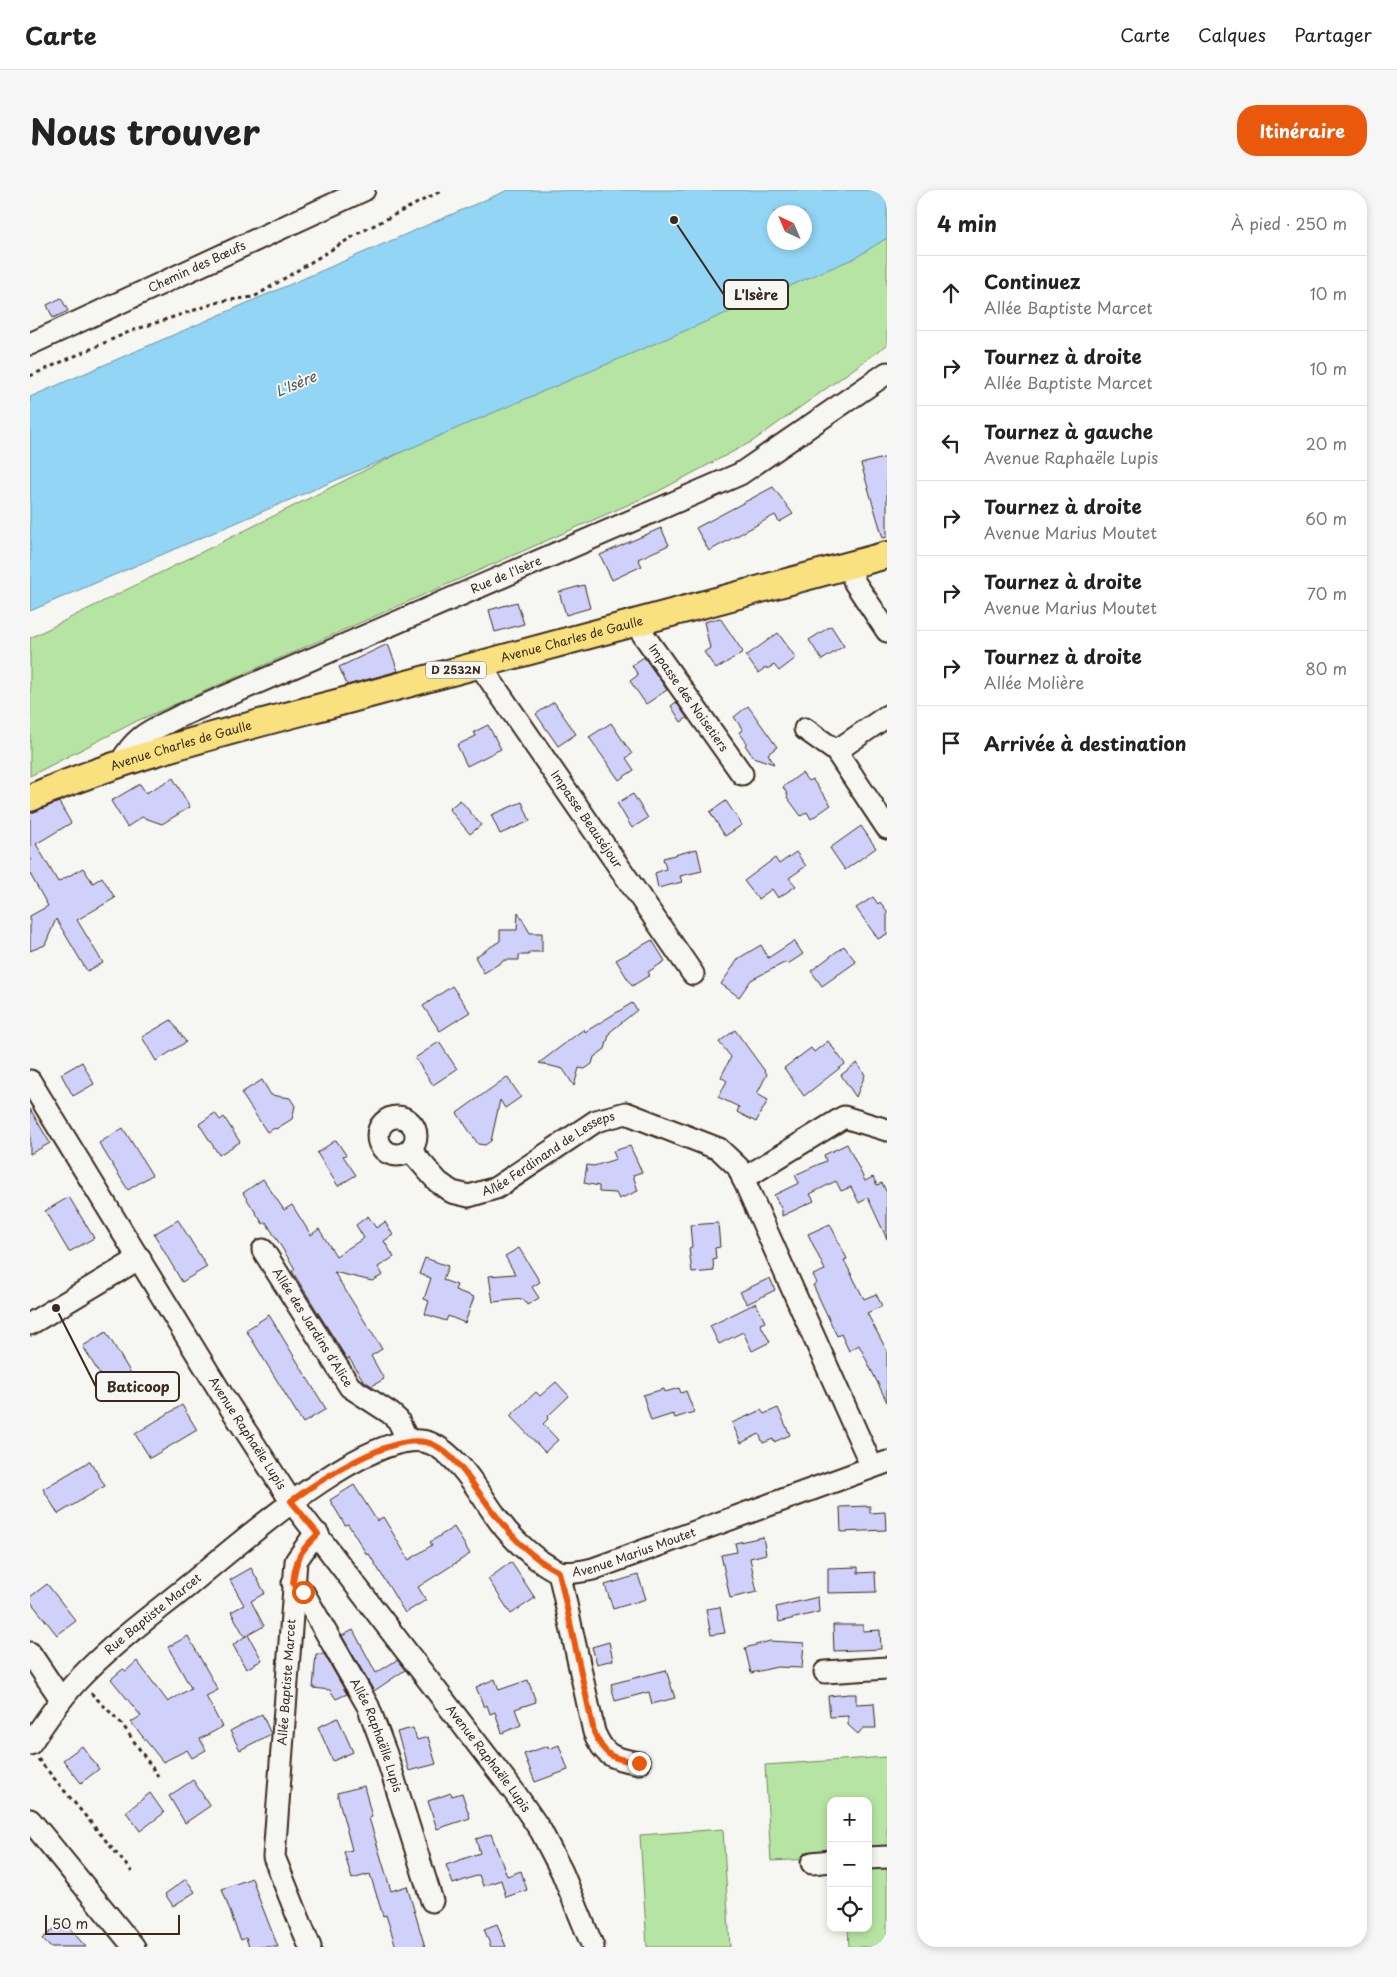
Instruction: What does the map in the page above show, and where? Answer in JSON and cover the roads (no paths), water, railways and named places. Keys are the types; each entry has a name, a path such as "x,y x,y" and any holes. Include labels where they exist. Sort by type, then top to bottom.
{"main road":[{"name":"Avenue Charles de Gaulle","path":"30,798 120,764 479,664 887,555"}],"street":[{"name":"Chemin des Bœufs","path":"30,344 364,190"},
{"name":"Rue de l'Isère","path":"120,764 127,750 137,738 180,716 740,474 887,373"},
{"path":"849,566 855,583 887,632"},
{"name":"Impasse des Noisetiers","path":"635,623 742,774"},
{"name":"Impasse Beauséjour","path":"479,664 693,974"},
{"path":"836,751 887,716"},
{"path":"805,729 836,751 887,828"},
{"name":"Avenue Raphaële Lupis","path":"30,1082 221,1392 291,1501 509,1785 541,1830 562,1872 593,1947"},
{"name":"Allée Ferdinand de Lesseps","path":"410,1150 438,1182 452,1192 469,1196 496,1188 596,1121 626,1113 719,1148 738,1167 880,1465"},
{"path":"743,1179 844,1118 887,1130"},
{"name":"Allée des Jardins d'Alice","path":"263,1250 350,1387 398,1420 408,1441"},
{"path":"30,1324 140,1258"},
{"name":"Avenue Marius Moutet","path":"291,1501 364,1456 408,1441 421,1440 443,1450 468,1477 512,1538 534,1557 559,1572 573,1572 594,1569 880,1465"},
{"name":"Rue Baptiste Marcet","path":"32,1749 61,1699 100,1657 291,1501"},
{"name":"Allée Baptiste Marcet","path":"310,1947 274,1857 277,1837 293,1583 296,1561 310,1541 318,1534"},
{"path":"559,1572 594,1732 600,1747 612,1758 639,1763"},
{"name":"Allée Raphaëlle Lupis","path":"293,1583 303,1592 368,1706 386,1754 432,1901"},
{"path":"30,1653 61,1699"},
{"path":"826,1672 887,1668"},
{"path":"30,1820 134,1947"},
{"path":"872,1858 887,1857"}],"water":[{"path":"508,190 887,190 887,238 855,258 30,611 30,397"}],"place":[{"name":"L'Isère","path":"674,220"},
{"name":"Baticoop","path":"56,1308"}]}
